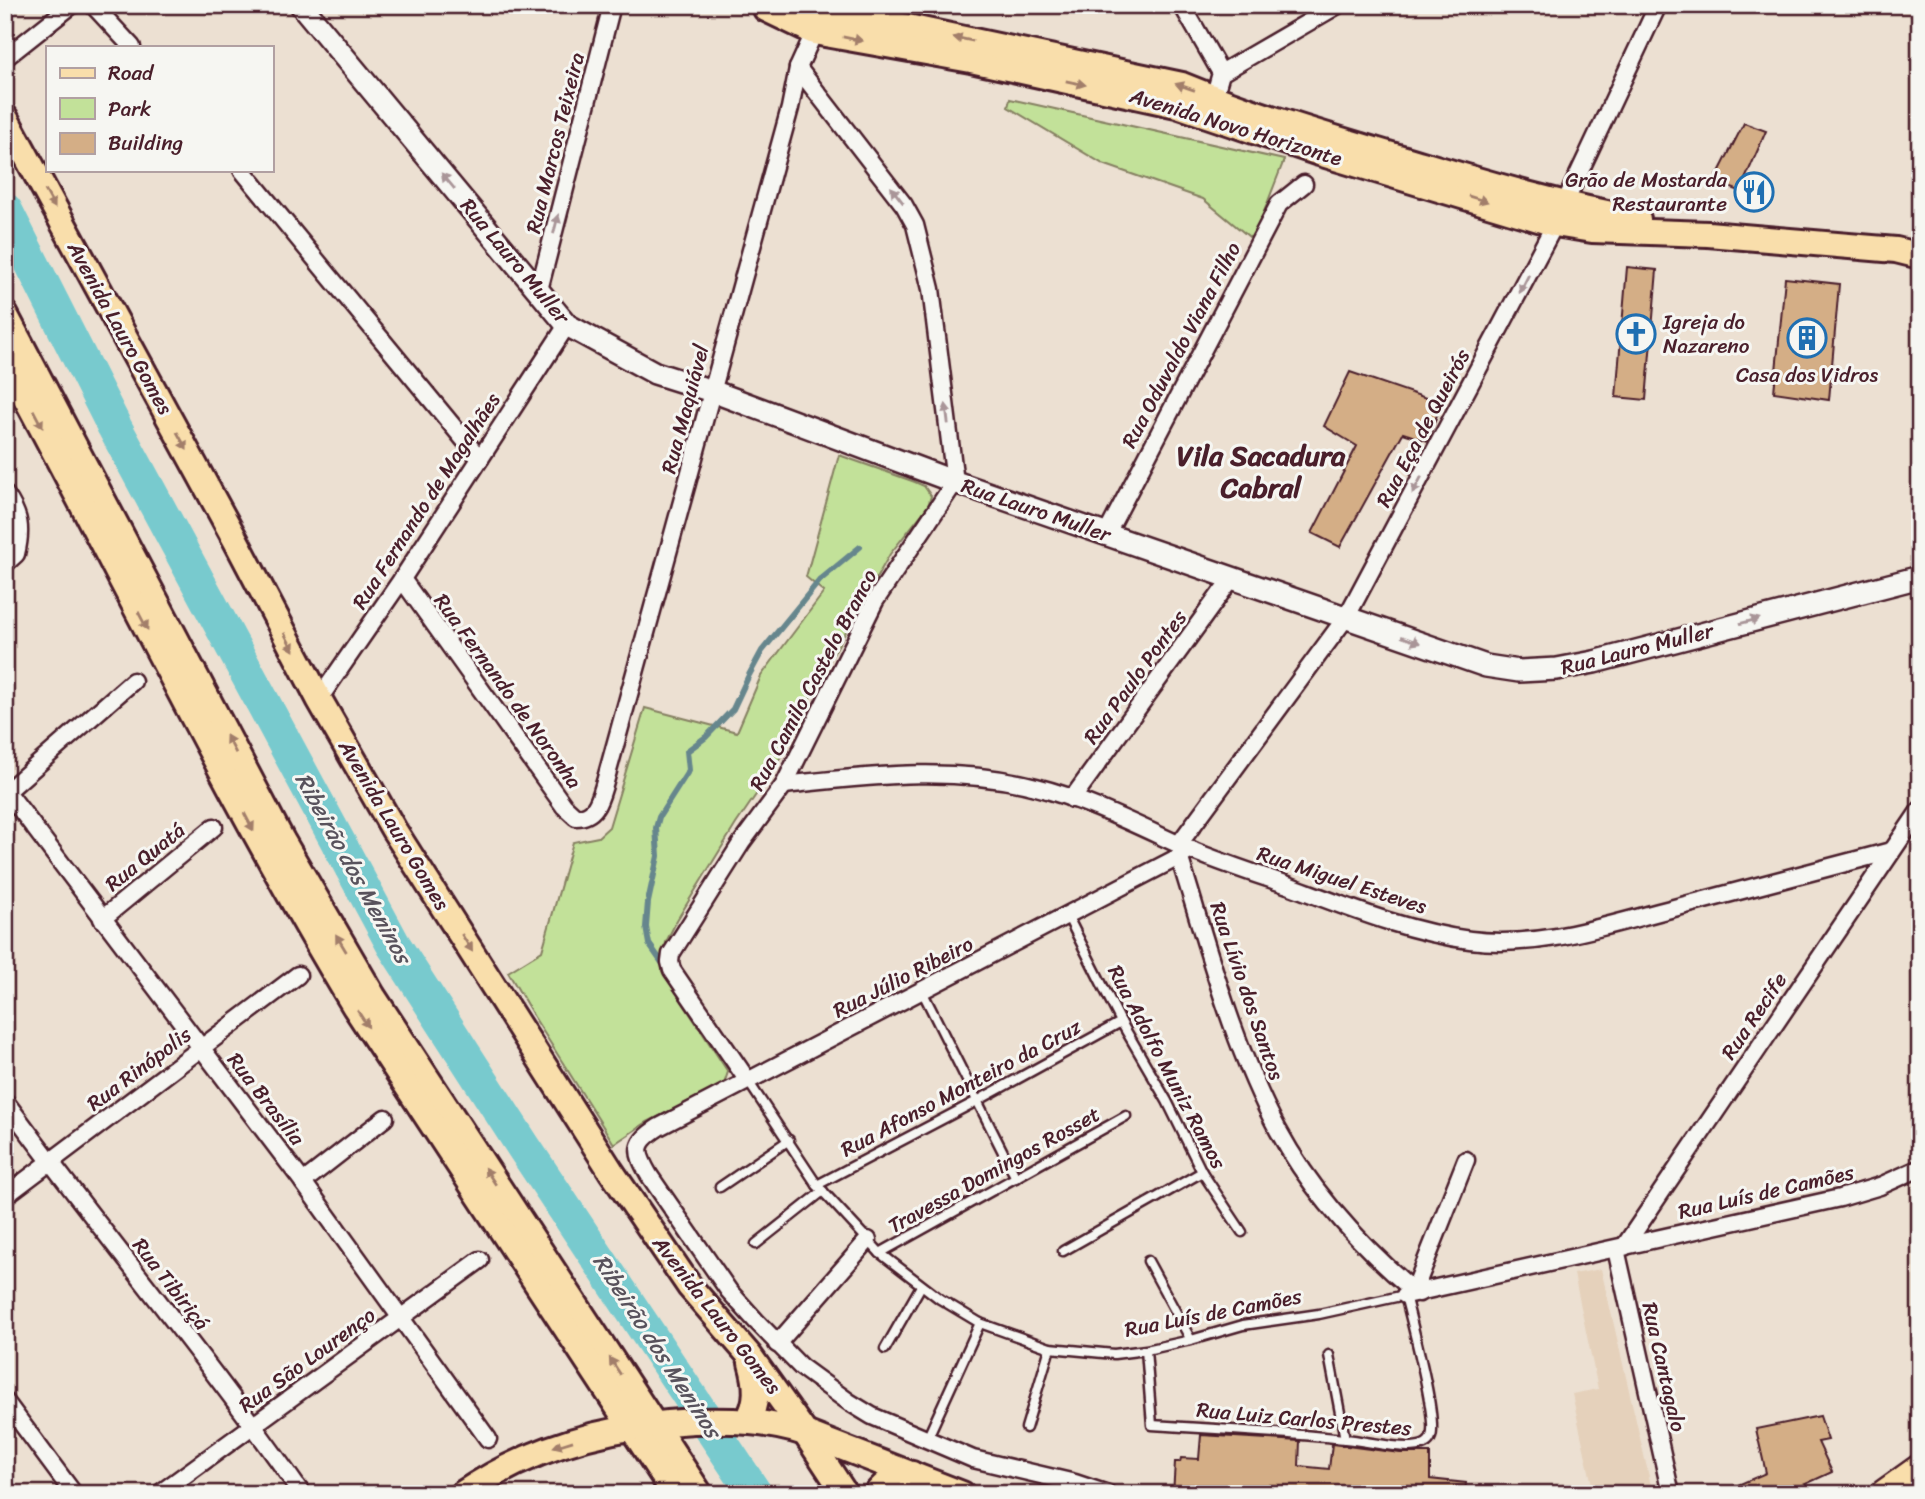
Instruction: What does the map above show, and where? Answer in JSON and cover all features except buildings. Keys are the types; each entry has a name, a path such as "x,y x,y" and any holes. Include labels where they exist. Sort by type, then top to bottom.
{"highway":[{"path":"1885,1494 1920,1469"}],"main road":[{"name":"Avenida Novo Horizonte","path":"758,7 971,60 1177,105 1319,153 1559,214 1708,234 1896,250 1920,256"},
{"name":"Avenida Novo Horizonte","path":"818,22 898,25 1182,85 1559,214"},
{"name":"Avenida Lauro Gomes","path":"5,117 229,527 319,699 394,830 611,1171 690,1287 749,1355 845,1494"},
{"path":"5,314 276,829 331,927 641,1425 675,1494"},
{"path":"5,359 190,712 313,938 355,1007 641,1425 700,1494"},
{"path":"744,1420 755,1404 756,1394 755,1375 749,1355"},
{"path":"462,1494 488,1476 543,1451 641,1425 744,1420 780,1425 805,1433 962,1494"},
{"path":"876,1494 887,1482 912,1474"}],"street":[{"path":"5,58 72,5"},
{"path":"93,5 131,46"},
{"name":"Rua Lauro Muller","path":"301,5 567,325 655,373 712,391 955,482 1486,666 1519,671 1557,669 1594,662 1920,577"},
{"name":"Rua Marcos Teixeira","path":"539,290 612,5"},
{"path":"1182,5 1221,73"},
{"path":"1214,98 1221,73 1338,5"},
{"name":"Rua Eça de Queirós","path":"1183,850 1347,616 1559,214 1658,5"},
{"name":"Rua Maquiável","path":"587,816 595,808 605,782 790,108 797,68 818,22"},
{"path":"797,68 904,205 915,225 931,289 955,482"},
{"path":"244,172 480,459"},
{"name":"Rua Oduvaldo Viana Filho","path":"1106,535 1279,204 1304,184"},
{"name":"Rua Fernando de Magalhães","path":"319,699 402,579 567,325"},
{"name":"Rua Camilo Castelo Branco","path":"670,965 671,954 677,944 742,842 784,785 874,601 955,482"},
{"path":"5,494 17,510 18,545 16,554 5,564"},
{"name":"Rua Fernando de Noronha","path":"402,579 550,789 576,817 587,816"},
{"name":"Rua Paulo Pontes","path":"1072,799 1231,579"},
{"path":"6,791 133,681"},
{"name":"Rua Miguel Esteves","path":"784,785 925,772 990,777 1038,787 1072,799 1183,850 1358,911 1469,940 1500,942 1560,937 1891,851"},
{"name":"Rua Brasília","path":"6,791 303,1182 488,1439"},
{"name":"Rua Recife","path":"1620,1248 1920,810"},
{"name":"Rua Quatá","path":"102,919 214,827"},
{"name":"Rua Júlio Ribeiro","path":"777,1344 729,1291 649,1175 641,1161 639,1146 644,1137 1067,915 1183,850"},
{"name":"Rua Lívio dos Santos","path":"1183,850 1242,1052 1279,1131 1305,1174 1334,1212 1364,1247 1413,1293"},
{"name":"Rua Luís de Camões","path":"670,965 748,1081"},
{"name":"Rua Rinópolis","path":"5,1196 298,975"},
{"name":"Rua Tibiriçá","path":"5,1101 254,1425 302,1494"},
{"path":"303,1182 385,1118"},
{"path":"1413,1293 1466,1160"},
{"name":"Rua Luís de Camões","path":"1413,1293 1840,1198 1880,1186 1920,1168"},
{"path":"868,1240 777,1344 801,1367 872,1416 973,1459 1075,1483 1108,1494"},
{"name":"Rua Cantagalo","path":"1620,1248 1671,1494"},
{"name":"Rua São Lourenço","path":"159,1494 480,1260"},
{"path":"5,1401 74,1494"}],"lane":[{"name":"Rua Adolfo Muniz Ramos","path":"1067,915 1202,1172 1242,1232"},
{"path":"922,991 1016,1178"},
{"name":"Rua Afonso Monteiro da Cruz","path":"756,1244 820,1188 1121,1022"},
{"name":"Rua Luís de Camões","path":"748,1081 820,1188 880,1254 921,1286 980,1323 1050,1348 1114,1354 1146,1350 1243,1325 1319,1314 1413,1293"},
{"name":"Travessa Domingos Rosset","path":"880,1254 1126,1116"},
{"path":"720,1187 789,1140"},
{"path":"1063,1251 1202,1172"},
{"path":"1148,1261 1191,1340"},
{"path":"885,1349 921,1286"},
{"name":"Rua Luiz Carlos Prestes","path":"1146,1350 1152,1425 1421,1446 1430,1441 1433,1421 1413,1293"},
{"path":"928,1439 980,1323"},
{"path":"1026,1427 1050,1348"},
{"path":"1329,1355 1345,1439"}],"shaded area":[{"path":"1601,1269 1653,1494 1594,1494 1572,1394 1598,1389 1574,1274"}],"green space":[{"path":"1010,99 1284,160 1253,240 1203,199 1103,164 1008,107"},
{"path":"839,455 924,486 931,496 928,506 890,554 824,670 777,764 736,824 666,942 662,971 728,1072 724,1084 647,1122 614,1144 508,972 542,951 573,842 598,837 609,827 645,708 737,732 761,676 824,592 806,577"}],"waterway":[{"name":"Ribeirão dos Meninos","path":"5,210 114,426 393,944 523,1146 755,1494"},
{"path":"663,964 649,944 646,927 648,902 658,856 656,828 659,817 689,770 687,751 706,737 733,709 762,651 820,580 860,547"}],"place":[{"name":"Grão de Mostarda Restaurante","path":"1754,192"},
{"name":"Igreja do Nazareno","path":"1636,334"},
{"name":"Casa dos Vidros","path":"1807,338"}],"district":[{"name":"Vila Sacadura Cabral","path":"1261,471"}]}
